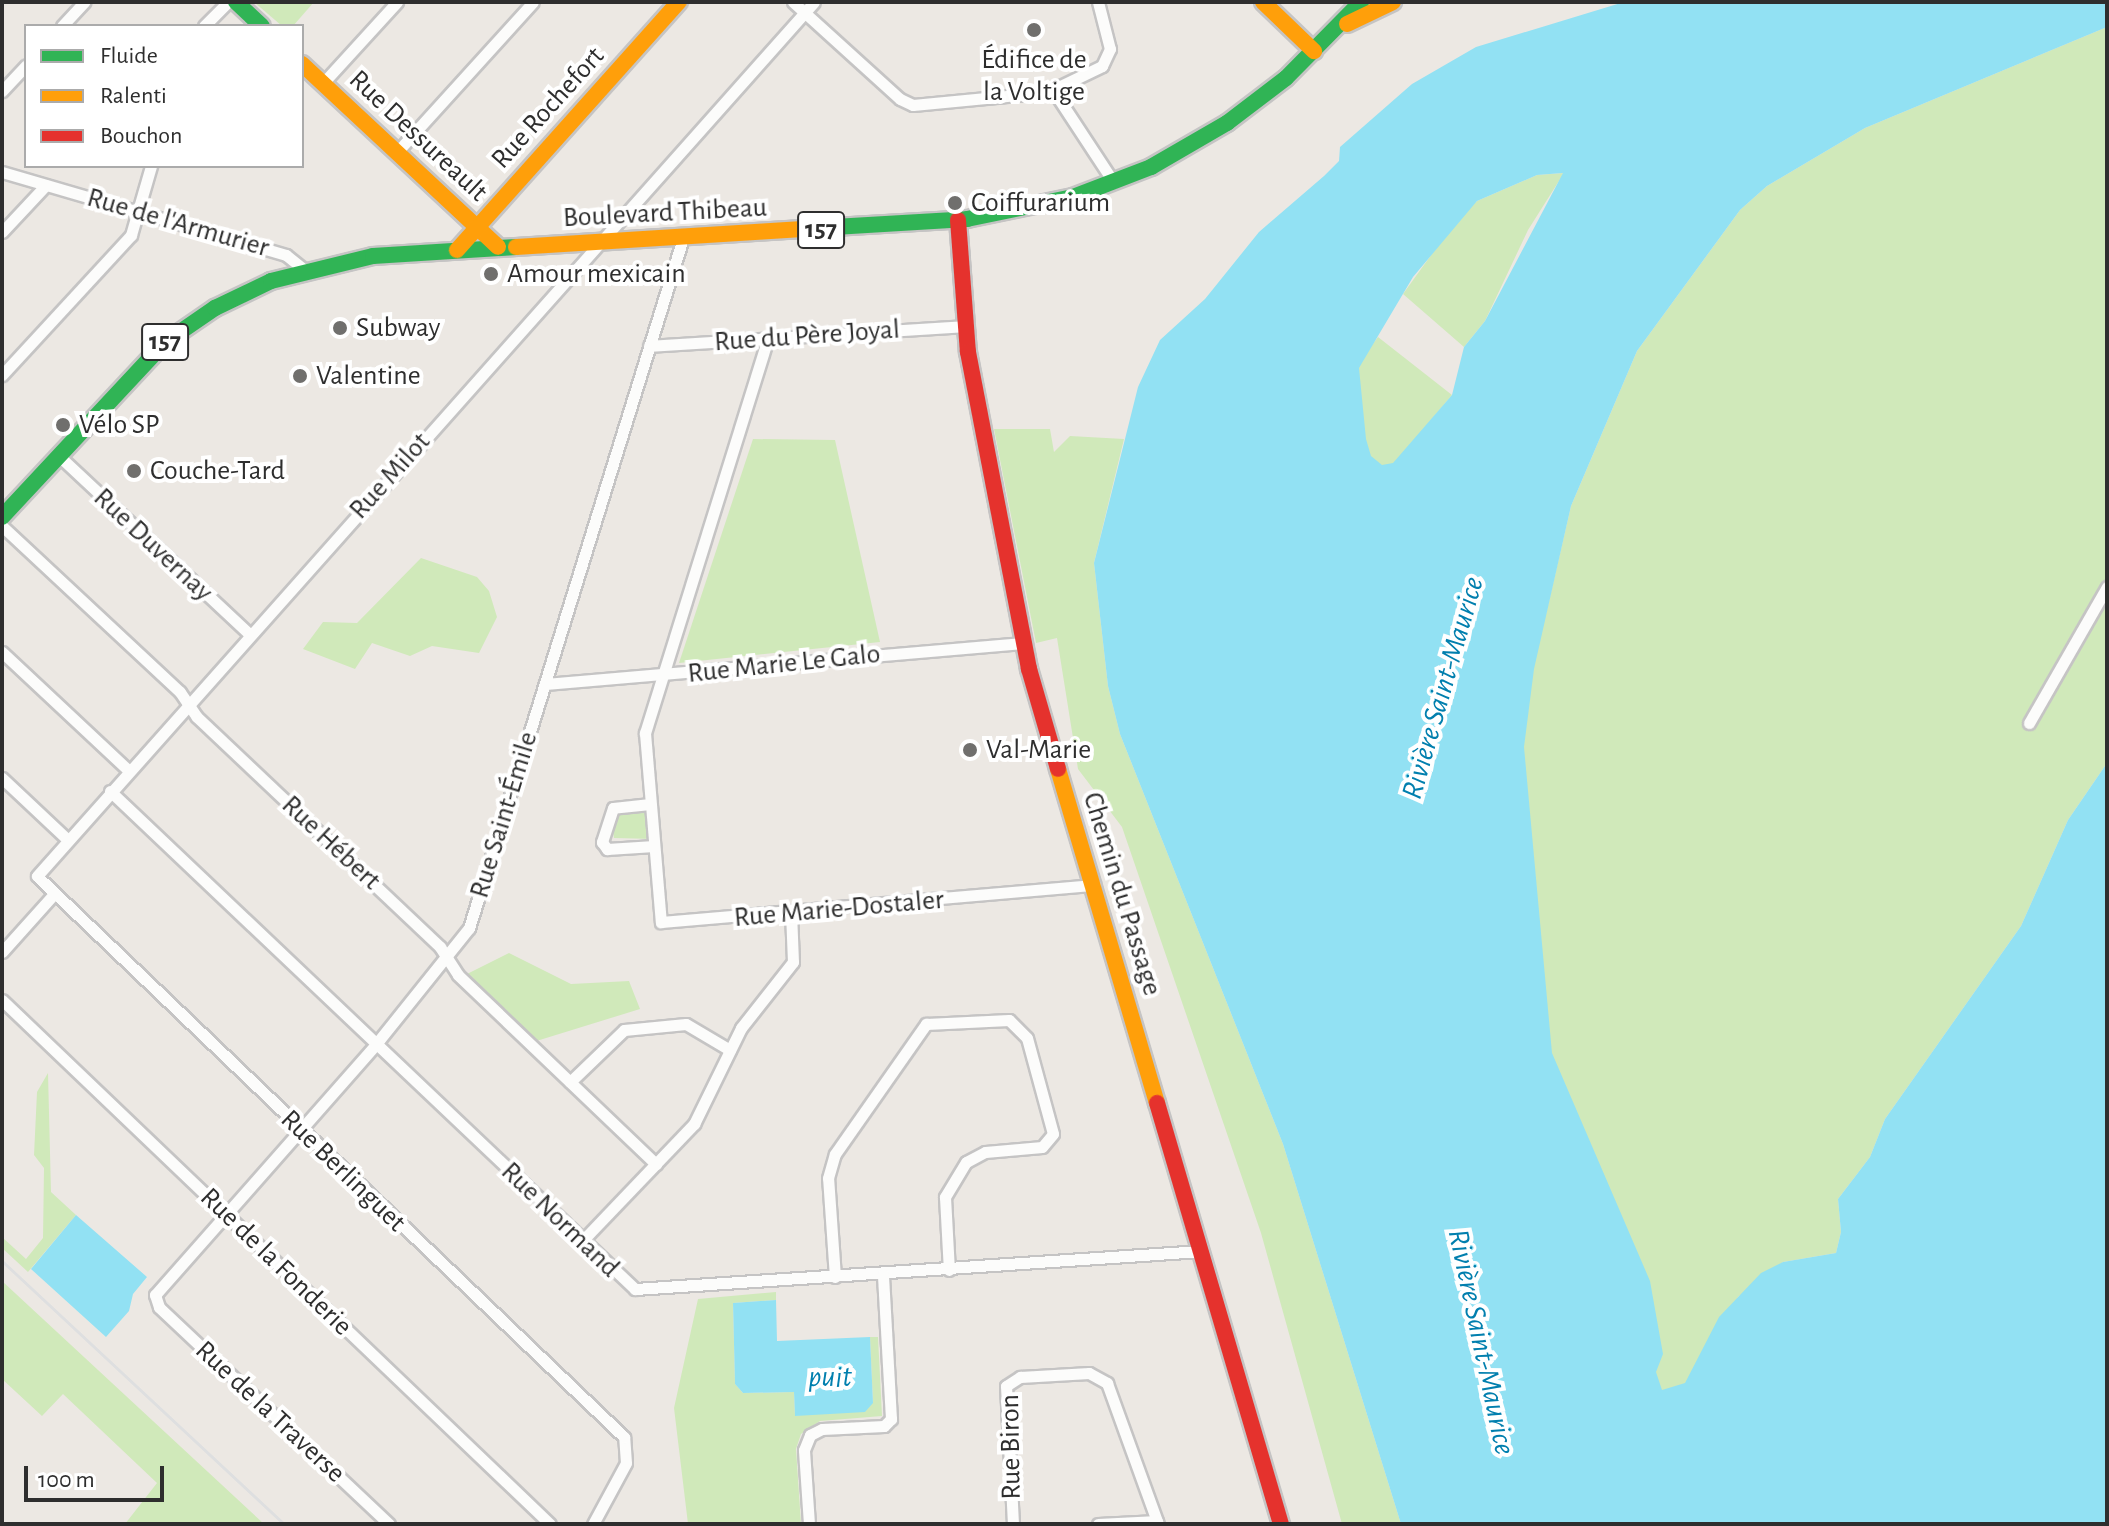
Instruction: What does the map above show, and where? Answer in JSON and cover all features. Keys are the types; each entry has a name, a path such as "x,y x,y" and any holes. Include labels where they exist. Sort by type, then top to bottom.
{"street":[{"path":"64,24 84,2"},
{"path":"206,24 228,2"},
{"path":"236,2 260,24"},
{"path":"323,83 397,2"},
{"path":"397,152 533,2"},
{"name":"Rue Rochefort","path":"457,250 679,2"},
{"path":"793,2 910,104 1053,90 1108,59 1109,42 1098,2"},
{"name":"Rue Milot","path":"54,894 38,873 814,2"},
{"path":"1263,2 1314,51"},
{"name":"Boulevard Thibeau","path":"2,517 132,372 173,335 239,295 303,269 362,258 457,250 958,220 1027,208 1114,183 1203,139 1314,51 1361,2"},
{"name":"157","path":"1335,30 1393,2"},
{"name":"Rue Dessureault","path":"304,66 498,247"},
{"path":"2,91 24,67"},
{"path":"1053,90 1114,183"},
{"path":"2,375 131,235 151,168"},
{"name":"Rue de l'Armurier","path":"2,172 286,255 303,269"},
{"path":"2,232 46,185"},
{"name":"Chemin du Passage","path":"958,220 965,326 1023,643 1281,1524"},
{"name":"Rue Saint-Émile","path":"155,1298 225,1213 376,1044 447,958 471,921 683,238"},
{"name":"Rue du Père Joyal","path":"649,346 965,326"},
{"name":"Rue Marie-Dostaler","path":"768,338 645,733 663,924 1094,885"},
{"name":"Rue Duvernay","path":"58,455 249,634"},
{"name":"Rue Hébert","path":"2,526 447,958 458,975 656,1164"},
{"path":"2029,723 2107,587"},
{"name":"Rue Marie Le Galo","path":"545,684 1023,643"},
{"path":"2,652 128,770"},
{"path":"2,778 67,839"},
{"name":"Rue Normand","path":"110,791 625,1282 644,1291 1201,1251"},
{"path":"650,804 613,808 602,842 607,849 654,846"},
{"path":"2,950 54,894"},
{"name":"Rue Berlinguet","path":"54,894 624,1437 628,1450 593,1524"},
{"path":"583,1240 694,1124 730,1050 764,994 793,962 791,913"},
{"name":"Rue de la Fonderie","path":"2,1000 550,1524"},
{"path":"835,1277 828,1178 835,1154 923,1027 940,1020 1005,1019 1025,1034 1053,1134 1042,1147 985,1152 966,1162 945,1197 949,1270"},
{"path":"570,1082 624,1030 686,1024 730,1050"},
{"path":"809,1524 804,1450 810,1435 822,1429 884,1426 891,1419 883,1274"},
{"name":"Rue de la Traverse","path":"155,1298 389,1524"},
{"name":"Rue Biron","path":"1013,1524 1006,1386 1020,1377 1089,1373 1107,1383 1157,1523"},
{"path":"1098,1524 1157,1523"}],"green space":[{"path":"254,2 314,2 295,24 280,24"},
{"path":"2107,27 2107,763 2068,820 2021,926 1885,1119 1870,1157 1838,1199 1841,1232 1836,1253 1783,1262 1738,1297 1671,1431 1259,494 1378,337 1452,395 1416,438 1546,614 1571,506 1637,351 1740,210 1767,186 1865,128"},
{"path":"1564,173 1528,230 1485,321 1464,347 1403,294 1455,222 1477,201 1537,175"},
{"path":"994,429 1050,429 1054,452 1070,436 1124,439 1094,563 1108,686 1120,734 1283,1144 1401,1524 1342,1524 1261,1233 1122,827 1078,769 1057,638 1036,643"},
{"path":"753,439 835,440 880,642 679,663"},
{"path":"421,558 477,577 489,591 497,617 479,653 432,646 410,656 372,643 355,669 303,649 323,622 357,623"},
{"path":"650,803 655,839 614,838 612,826 623,807"},
{"path":"509,953 571,984 629,981 640,1009 530,1043 463,976"},
{"path":"48,1073 51,1192 76,1215 28,1272 2,1248 2,1237 26,1259 43,1238 44,1168 34,1155 37,1092"},
{"path":"2,1281 264,1524 125,1524 157,1483 63,1394 42,1416 2,1379"},
{"path":"776,1292 776,1300 733,1303 735,1384 743,1393 794,1392 795,1416 873,1403 870,1337 878,1337 882,1416 820,1421 801,1434 796,1449 801,1524 688,1524 674,1408 698,1299"}],"water":[{"name":"Rivière Saint-Maurice","path":"1624,2 2107,2 2107,27 1865,128 1767,186 1740,210 1637,351 1571,506 1534,669 1524,747 1552,1053 1650,1281 1663,1354 1656,1372 1662,1390 1685,1383 1719,1317 1761,1273 1783,1262 1836,1253 1841,1232 1838,1199 1870,1157 1885,1119 2021,926 2068,820 2107,763 2107,1524 1401,1524 1283,1144 1120,734 1108,686 1094,563 1138,387 1160,340 1205,299 1259,232 1339,161 1340,147 1412,84 1476,47","holes":["1563,173 1485,321 1464,347 1452,395 1393,463 1382,465 1371,456 1366,439 1359,368 1413,277 1477,201 1537,175"]},
{"path":"76,1215 147,1277 133,1294 129,1311 106,1337 31,1269"},
{"name":"puit","path":"776,1300 777,1341 870,1337 873,1403 865,1412 795,1416 794,1392 743,1393 735,1384 733,1303"}],"railway":[{"path":"2,1261 284,1524"}],"traffic: fast":[{"path":"236,2 260,24"},
{"path":"834,227 967,219 1073,197 1151,167 1227,123 1286,78 1361,2"},
{"path":"2,517 164,343 215,308 271,281 373,256 516,247"}],"traffic: slow":[{"path":"457,250 679,2"},
{"path":"1263,2 1314,51"},
{"path":"1347,24 1393,2"},
{"path":"304,66 498,247"},
{"path":"516,247 834,227"},
{"path":"1058,769 1157,1103"}],"traffic: jam":[{"path":"958,220 968,352 1029,669 1058,769"},
{"path":"1157,1103 1281,1524"}],"place":[{"name":"Édifice de la Voltige","path":"1034,30"},
{"name":"Coiffurarium","path":"955,203"},
{"name":"Amour mexicain","path":"491,274"},
{"name":"Subway","path":"340,328"},
{"name":"Valentine","path":"300,376"},
{"name":"Vélo SP","path":"63,425"},
{"name":"Couche-Tard","path":"134,471"},
{"name":"Val-Marie","path":"970,750"}]}
